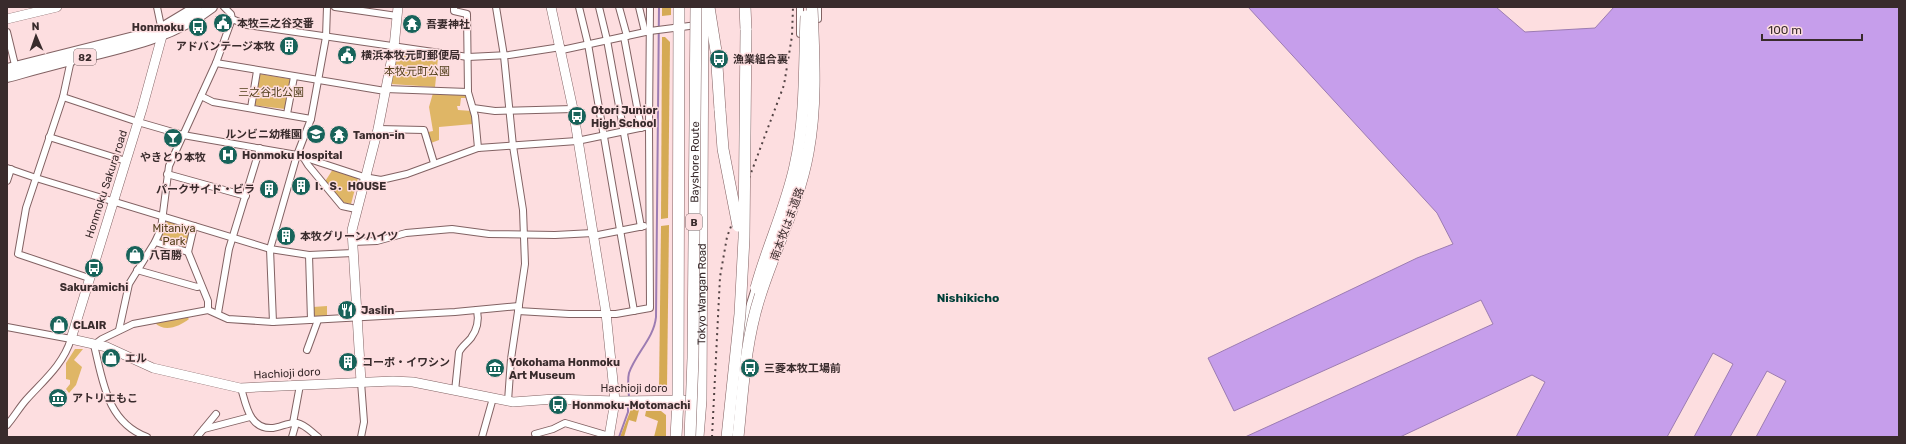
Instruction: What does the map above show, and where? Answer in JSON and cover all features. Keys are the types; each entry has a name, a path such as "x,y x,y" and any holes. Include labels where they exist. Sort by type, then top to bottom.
{"highway":[{"name":"Tokyo Wangan Road","path":"676,437 678,400 679,7"},
{"name":"Bayshore Route","path":"690,437 693,358 696,7"},
{"name":"Tokyo Wangan Road","path":"698,437 701,400 702,7"},
{"name":"Bayshore Route","path":"704,437 706,373 708,7"},
{"path":"708,7 716,51 722,137 737,218 740,249 741,320 736,436"},
{"path":"727,437 739,336 743,267 745,7"},
{"name":"南本牧はま道路","path":"736,436 743,356 752,303 761,269 787,198 798,150 802,113 806,7"},
{"name":"南本牧はま道路","path":"736,436 746,357 754,315 762,289 794,208 808,152 814,99 812,7"}],"main road":[{"name":"82","path":"7,77 13,70 125,40 162,32 197,7"},
{"name":"82","path":"13,70 71,60 130,46 203,14 212,7"}],"street":[{"path":"7,20 57,7"},
{"path":"157,7 162,32"},
{"path":"119,330 129,284 155,242 161,229 169,166 216,63 232,19 231,14 224,7"},
{"path":"273,322 270,249 311,119 326,37 327,7"},
{"path":"335,7 398,12 394,47 378,129 364,177 352,230 356,318 364,422 361,437"},
{"path":"454,7 454,11 467,14 468,92 473,108 478,148"},
{"path":"496,7 504,56 513,146 523,210 525,264 511,359 508,401"},
{"path":"535,434 553,429 565,423 609,437 615,401 606,313 573,109 551,7"},
{"path":"579,7 588,44 605,136 634,311"},
{"path":"599,7 607,40 641,227"},
{"path":"619,7 642,128"},
{"path":"639,7 647,32"},
{"path":"147,437 135,435 114,412 108,397 94,345 119,330 133,324 208,310 218,313 228,319 273,322 519,309 570,314 616,314 650,308 647,32 650,7"},
{"path":"800,7 800,184"},
{"path":"736,436 749,307 753,292 772,248 787,220 800,184 809,168 816,126 818,7"},
{"path":"232,19 247,25 468,57 504,56 561,49 679,26 702,24"},
{"path":"7,32 13,70"},
{"name":"Honmoku Sakura road","path":"71,339 138,122 162,32"},
{"path":"71,60 63,97 26,208 18,254 89,278"},
{"path":"216,63 317,81 385,90 468,92"},
{"path":"251,108 257,71"},
{"path":"287,114 294,77"},
{"path":"201,96 214,102 311,119"},
{"path":"63,97 138,122 184,135 300,156 364,177 381,180 407,174 478,148 577,141 649,126"},
{"path":"473,108 495,111 573,109"},
{"path":"378,129 424,130 434,163"},
{"path":"49,136 126,161"},
{"path":"218,313 228,249 233,238 260,148"},
{"path":"300,156 342,206 356,209"},
{"path":"7,180 9,169 270,249 309,255 352,253"},
{"path":"167,174 246,196"},
{"path":"352,242 377,241 406,233 452,229 489,234 593,235 649,225"},
{"path":"194,226 188,252 208,301 208,310"},
{"path":"155,242 188,252"},
{"path":"307,350 309,348 314,320 309,255"},
{"path":"137,270 197,287 201,286"},
{"path":"455,391 459,352 461,347 471,338 475,330 478,321 478,310"},
{"path":"7,327 71,339 67,350 58,364 44,382 27,399 7,425"},
{"name":"Hachioji doro","path":"71,339 107,347 153,368 242,388 404,381 508,401 554,399 615,401 701,400"},
{"path":"292,437 300,385"},
{"path":"242,388 250,417 266,427 273,428 294,423 305,426 318,437"},
{"path":"482,437 493,398"},
{"path":"197,437 216,414"},
{"path":"204,429 250,417"}],"green space":[{"name":"本牧元町公園","path":"402,53 438,58 435,87 391,84 397,55"},
{"name":"三之谷北公園","path":"260,74 290,79 285,109 253,105 257,75"},
{"path":"433,93 465,94 466,98 461,98 460,106 457,106 458,110 472,111 473,124 439,127 439,140 431,143 428,132 433,131 429,107"},
{"path":"333,169 358,178 351,204 340,202 324,183"},
{"name":"Mitaniya Park","path":"165,219 191,227 186,249 158,241"},
{"path":"327,306 327,316 313,316 313,307"},
{"path":"187,317 189,319 181,324 168,328 163,328 155,323"},
{"path":"75,349 83,349 74,360 82,367 76,385 69,393 66,389 70,384 70,380 66,379 66,363"}],"shaded area":[{"path":"662,7 671,7 671,15 662,16"},
{"path":"1248,7 1496,7 1525,32 1595,28 1614,7 1899,7 1899,437 1756,437 1786,381 1767,371 1730,437 1694,437 1733,364 1713,353 1667,437 1516,437 1545,382 1532,375 1400,437 1245,437 1493,324 1481,300 1234,411 1208,358 1417,258 1453,244 1437,213"},
{"path":"662,37 665,37 670,42 668,218 661,219"},
{"path":"669,225 667,387 664,391 659,390 661,226"},
{"path":"631,409 639,410 636,422 629,420 624,437 620,437"},
{"path":"646,411 661,411 666,415 666,437 654,437 658,421 645,416"}],"waterway":[{"path":"629,399 629,373 652,332 656,317 659,7"},
{"path":"619,437 628,412 628,403"}],"railway":[{"path":"712,437 720,277 727,237 784,85 792,36 793,7"}],"place":[{"name":"本牧三之谷交番","path":"223,23"},
{"name":"吾妻神社","path":"412,24"},
{"name":"Honmoku","path":"198,27"},
{"name":"アドバンテージ本牧","path":"289,46"},
{"name":"横浜本牧元町郵便局","path":"347,55"},
{"name":"漁業組合裏","path":"719,59"},
{"name":"Otori Junior High School","path":"577,116"},
{"name":"ルンビニ幼稚園","path":"316,134"},
{"name":"Tamon-in","path":"339,135"},
{"name":"やきとり本牧","path":"173,138"},
{"name":"Honmoku Hospital","path":"228,155"},
{"name":"I．S．HOUSE","path":"301,186"},
{"name":"パークサイド・ビラ","path":"269,189"},
{"name":"本牧グリーンハイツ","path":"286,236"},
{"name":"八百勝","path":"135,255"},
{"name":"Sakuramichi","path":"94,268"},
{"name":"Jaslin","path":"347,310"},
{"name":"CLAIR","path":"59,325"},
{"name":"エル","path":"111,358"},
{"name":"コーポ・イワシン","path":"348,362"},
{"name":"Yokohama Honmoku Art Museum","path":"495,368"},
{"name":"三菱本牧工場前","path":"750,368"},
{"name":"アトリエもこ","path":"58,398"},
{"name":"Honmoku-Motomachi","path":"558,405"}],"district":[{"name":"Nishikicho","path":"968,298"}]}
